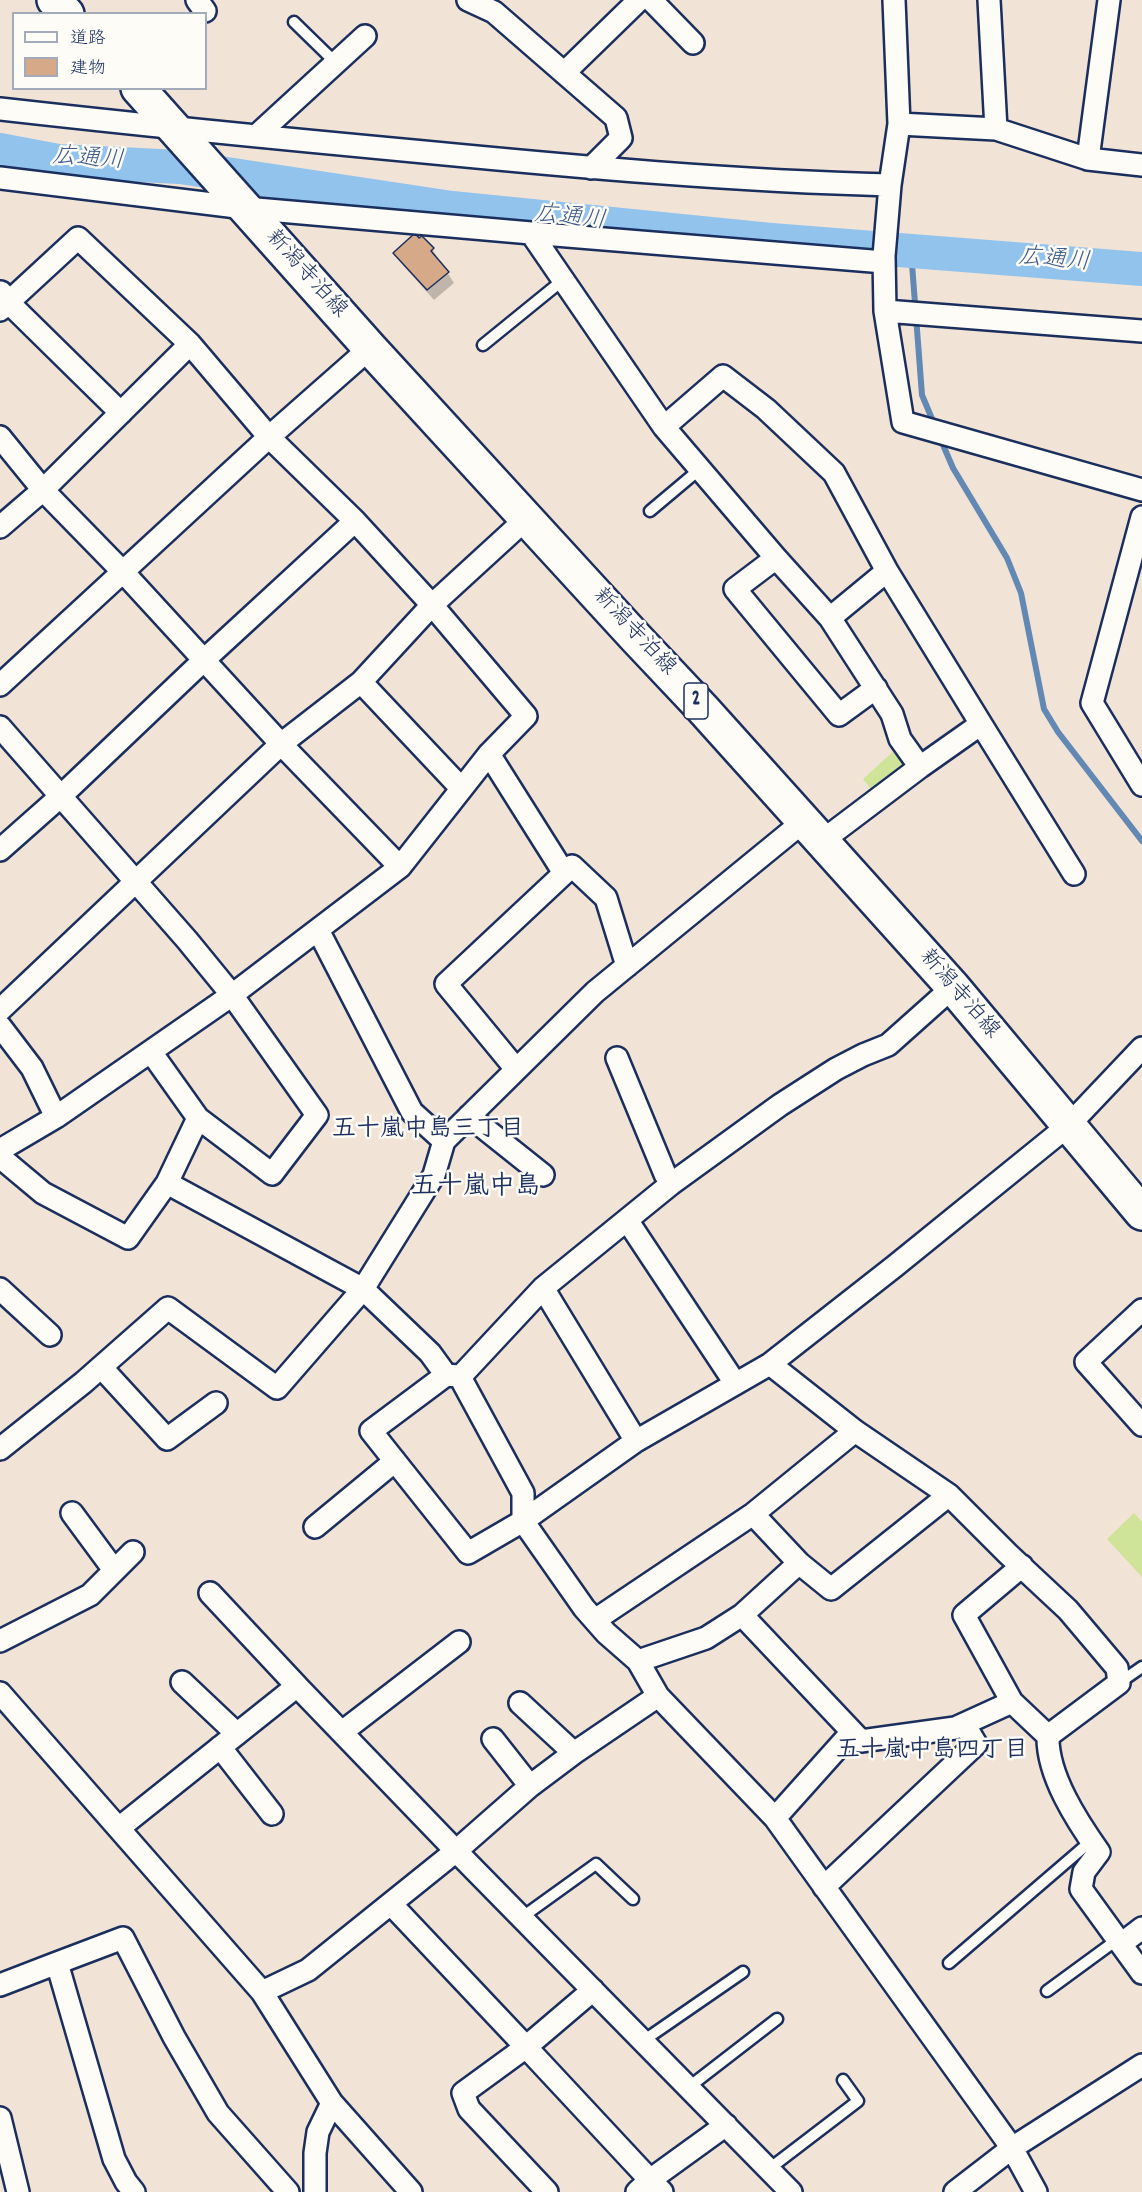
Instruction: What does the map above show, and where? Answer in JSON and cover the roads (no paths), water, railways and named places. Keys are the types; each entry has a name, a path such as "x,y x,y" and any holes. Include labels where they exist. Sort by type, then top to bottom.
{"main road":[{"path":"54,0 65,12"},
{"name":"新潟寺泊線","path":"140,90 370,348 953,987 1142,1213"}],"street":[{"path":"468,0 494,12 616,118 621,138 591,168"},
{"path":"564,73 639,0"},
{"path":"651,0 693,43"},
{"path":"894,0 898,124 884,259 885,311 903,422 1142,490"},
{"path":"988,0 996,129"},
{"path":"1088,159 1110,0"},
{"path":"256,136 365,36"},
{"path":"0,109 178,133 256,136 591,168 890,190"},
{"path":"898,124 996,129 1088,159 1142,165"},
{"path":"0,178 531,233 884,259"},
{"path":"531,233 664,427 830,618 892,714 900,739 920,767"},
{"path":"0,1150 56,1117 232,995 400,867 489,754 526,716 432,605 355,521 269,437 190,344 78,238 3,301 121,413"},
{"path":"885,311 1142,331"},
{"path":"0,527 43,490 190,344"},
{"path":"0,685 269,437 370,348"},
{"path":"664,427 723,376 766,409 834,473 887,571 1074,874"},
{"path":"0,437 43,490 281,744 400,867"},
{"path":"1139,774 1092,703 1142,517"},
{"path":"0,1010 281,744 361,682 432,605 527,518"},
{"path":"0,850 61,796 355,521"},
{"path":"776,558 735,589 839,715 876,688"},
{"path":"830,618 887,571"},
{"path":"361,682 461,788"},
{"path":"0,1449 101,1367 168,1308 277,1388 363,1289 435,1175 444,1141 595,992 627,966 813,831 920,767 981,724"},
{"path":"0,727 232,995 317,1114 272,1174 198,1118 151,1052"},
{"path":"489,754 564,873"},
{"path":"516,1069 446,984 572,866 606,898 627,966"},
{"path":"318,930 412,1112 444,1141"},
{"path":"953,987 888,1045 836,1069 671,1184 543,1288 453,1376 371,1431 468,1553 523,1521 636,1441 770,1364 1070,1125 1142,1048"},
{"path":"0,1026 32,1068 56,1117"},
{"path":"617,1058 671,1184"},
{"path":"469,1116 543,1175"},
{"path":"0,1157 43,1193 128,1238 167,1183 198,1118"},
{"path":"167,1183 363,1289 453,1376 524,1493 523,1521 594,1620 638,1661 658,1696 775,1818 1012,2148 1036,2192"},
{"path":"627,1220 735,1383"},
{"path":"543,1288 636,1441"},
{"path":"0,1289 50,1335"},
{"path":"1142,1310 1086,1362 1142,1425"},
{"path":"770,1364 855,1431 949,1495 1068,1610 1117,1668 1119,1683 1048,1736"},
{"path":"101,1367 167,1439 216,1404"},
{"path":"594,1620 753,1514 855,1431"},
{"path":"315,1527 395,1461"},
{"path":"753,1514 799,1563 831,1589 949,1495"},
{"path":"72,1513 114,1570"},
{"path":"0,1641 90,1595 133,1552"},
{"path":"638,1661 706,1638 742,1615 799,1563"},
{"path":"1022,1566 964,1615 1012,1702 1048,1736 1048,1750 1057,1779 1081,1826 1099,1852 1084,1872 1082,1889 1142,1973"},
{"path":"210,1593 456,1851 791,2192"},
{"path":"742,1615 861,1741 956,1728 1012,1702"},
{"path":"342,1732 459,1642"},
{"path":"182,1682 228,1741 272,1814"},
{"path":"118,1828 297,1686"},
{"path":"262,1992 308,1970 456,1851 530,1786 658,1696"},
{"path":"2,1699 262,1992 332,2103 411,2192"},
{"path":"520,1703 574,1753"},
{"path":"824,1887 976,1744 964,1724"},
{"path":"775,1818 852,1732"},
{"path":"493,1739 530,1786"},
{"path":"391,1904 526,2047 650,2188 726,2125"},
{"path":"1120,1942 1142,1928"},
{"path":"0,1985 123,1938 174,2037 218,2113 288,2192"},
{"path":"57,1963 114,2159 134,2192"},
{"path":"547,2192 469,2109 463,2093 526,2047 593,1990"},
{"path":"955,2192 1012,2148 1142,2065"},
{"path":"315,2192 315,2153 318,2132 332,2103"},
{"path":"0,2118 18,2192"}],"lane":[{"path":"294,22 336,63"},
{"path":"483,345 563,280"},
{"path":"650,511 700,469"},
{"path":"1119,1683 1142,1667"},
{"path":"949,1963 1091,1841"},
{"path":"521,1918 596,1864 633,1899"},
{"path":"1047,1991 1120,1942"},
{"path":"643,2040 742,1972"},
{"path":"688,2087 777,2019"},
{"path":"770,2169 858,2101 843,2080"}],"waterway":[{"name":"広通川","path":"0,150 58,161 180,167 452,208 771,240 1142,269"},
{"path":"911,251 922,395 935,426"},
{"path":"940,438 953,468 1007,558 1021,593 1044,709 1058,732 1142,841"}],"district":[{"name":"五十嵐中島三丁目","path":"428,1132"},
{"name":"五十嵐中島","path":"476,1189"},
{"name":"五十嵐中島四丁目","path":"932,1753"}]}
